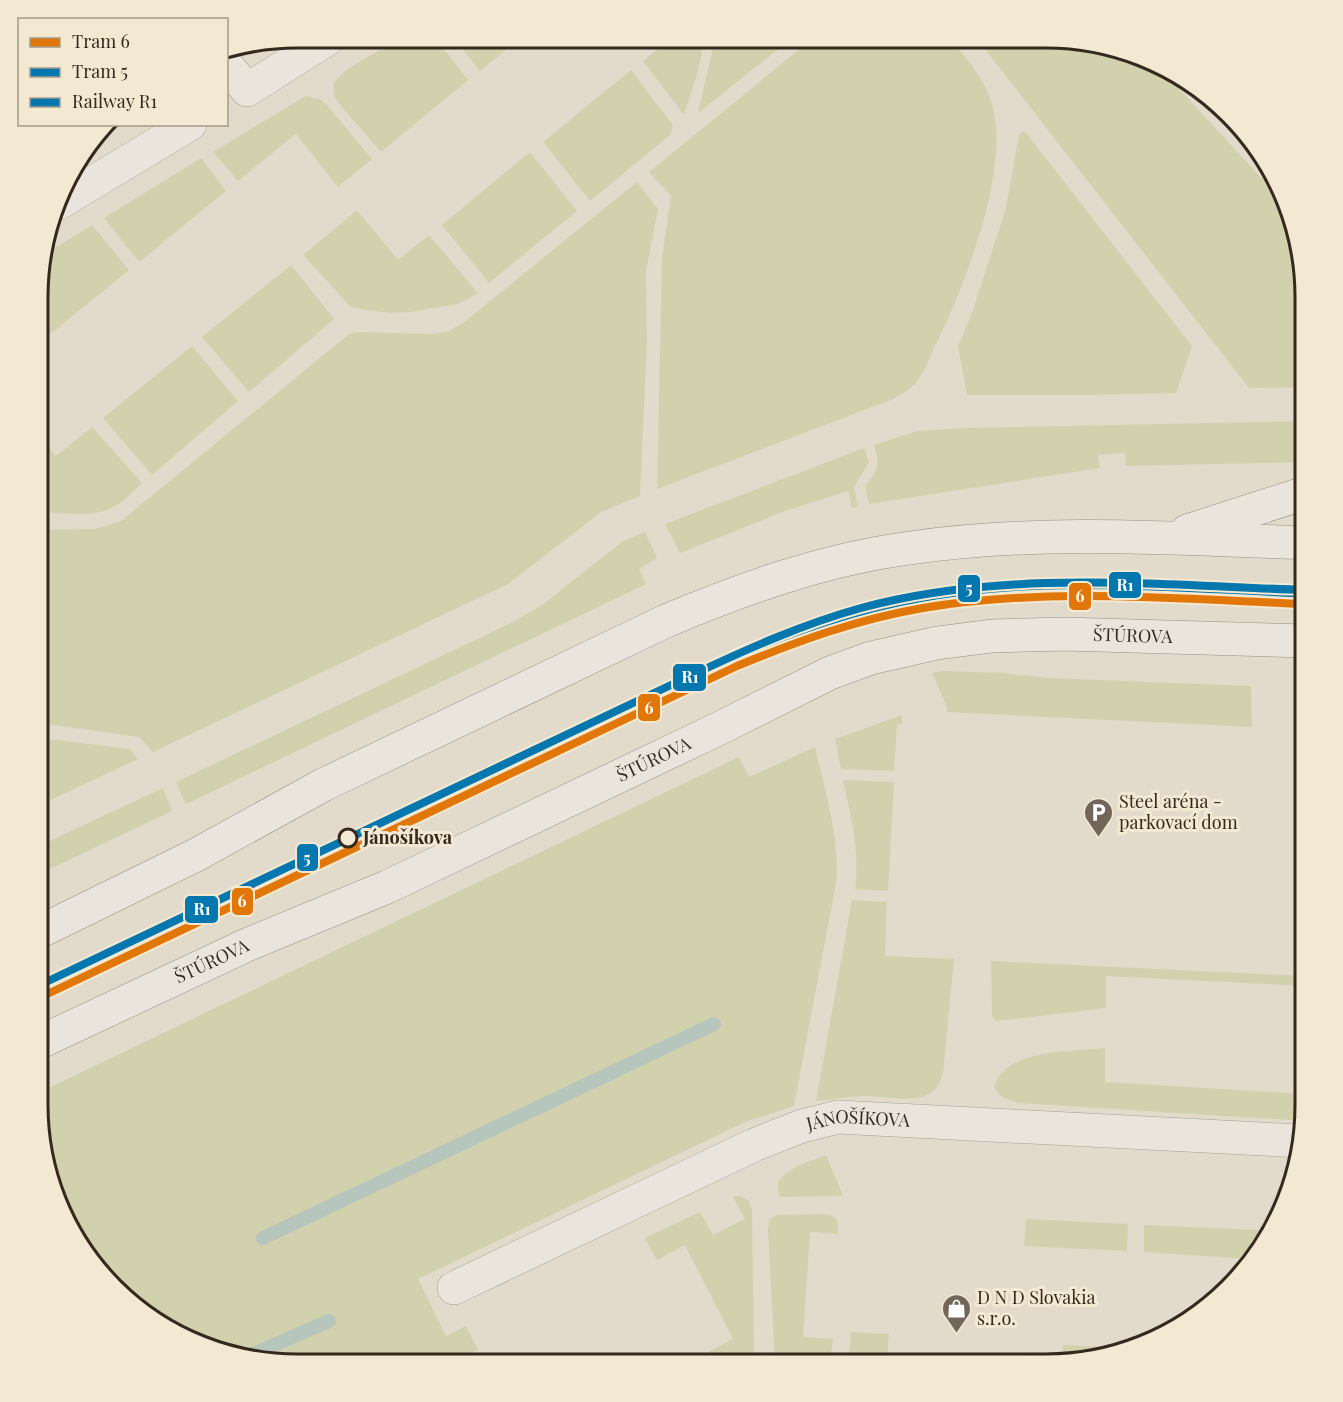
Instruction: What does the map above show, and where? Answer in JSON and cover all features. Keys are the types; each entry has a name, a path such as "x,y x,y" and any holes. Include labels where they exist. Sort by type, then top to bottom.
{"street":[{"path":"228,70 237,96 313,48"},
{"path":"69,197 187,126"},
{"path":"1163,538 1295,496"},
{"path":"48,928 187,859 323,785 666,621 715,600 770,582 846,560 908,548 1037,536 1295,543"},
{"name":"ŠTÚROVA","path":"48,1038 249,944 387,887 830,673 871,658 937,643 992,636 1064,633 1295,641"},
{"name":"JÁNOŠÍKOVA","path":"454,1288 754,1145 802,1126 838,1117 1292,1141"}],"green space":[{"path":"384,48 443,48 468,80 381,152 336,100 334,93 335,82 340,76"},
{"path":"462,48 508,48 480,71"},
{"path":"659,48 703,48 684,115 643,61"},
{"path":"713,48 780,48 698,113"},
{"path":"801,48 958,48 986,89 993,108 996,134 995,164 990,196 971,261 959,292 918,380 893,399 657,489 662,258 671,196 649,172"},
{"path":"984,48 1078,50 1110,56 1156,74 1175,84 1268,186 1287,233 1293,265 1295,387 1249,388"},
{"path":"631,70 673,125 670,135 590,201 543,142"},
{"path":"306,96 320,99 326,104 372,159 338,187 296,134 238,181 213,152"},
{"path":"1023,131 1192,346 1176,393 967,395 958,346 972,313 1006,208 1019,135"},
{"path":"530,152 577,211 489,283 442,225"},
{"path":"201,158 226,191 139,262 104,218"},
{"path":"637,182 658,209 646,271 647,340 640,496 601,512 508,584 153,752 139,737 48,724 48,530 95,529 121,521 349,334 357,332 432,334 449,331 464,322"},
{"path":"357,210 398,260 429,235 478,293 457,304 411,312 389,313 350,306 303,255"},
{"path":"92,225 129,270 48,336 48,297 53,249"},
{"path":"291,265 334,319 249,392 202,337"},
{"path":"192,346 238,401 152,475 103,418"},
{"path":"1295,421 1295,462 1126,466 1125,453 1098,455 1100,468 869,504 865,486 877,467 874,445 917,431"},
{"path":"92,427 142,483 117,505 99,512 90,514 48,512 48,446 56,456"},
{"path":"864,448 869,462 854,487 858,507 852,508 848,491 785,511 680,553 665,524"},
{"path":"645,532 657,558 639,569 646,584 186,804 176,782 513,622 542,605 622,542"},
{"path":"945,671 1003,673 1048,678 1251,686 1252,727 947,712 932,673"},
{"path":"902,715 902,724 897,724 894,771 841,769 835,739"},
{"path":"48,739 130,749 138,759 48,801"},
{"path":"815,747 834,832 836,883 794,1106 745,1122 418,1279 446,1336 466,1326 478,1350 470,1354 297,1354 265,1352 233,1346 202,1335 159,1312 121,1281 90,1243 67,1200 56,1169 50,1137 48,1088 739,757 749,777"},
{"path":"843,780 894,782 888,891 855,889 856,848"},
{"path":"163,788 172,811 48,870 48,842"},
{"path":"852,900 887,902 885,956 954,959 943,1073 938,1085 931,1093 921,1097 898,1099 862,1096 816,1101"},
{"path":"991,961 1295,976 1295,985 1106,976 1106,1008 996,1021 992,1017"},
{"path":"1105,1048 1105,1082 1295,1093 1294,1120 1019,1103 1002,1097 994,1088 1000,1075 1011,1065 1025,1059 1058,1052"},
{"path":"826,1155 843,1196 781,1197 778,1189 779,1181 784,1175"},
{"path":"740,1196 749,1201 752,1210 754,1352 753,1354 706,1354 733,1339 685,1245 657,1260 645,1238 700,1212 713,1235 745,1219 733,1197"},
{"path":"823,1214 833,1216 838,1222 838,1234 810,1232 803,1337 833,1339 831,1354 774,1354 768,1229 770,1219 777,1215"},
{"path":"1026,1219 1128,1224 1127,1251 1024,1246"},
{"path":"1144,1225 1259,1230 1259,1234 1241,1259 1144,1252"},
{"path":"851,1332 889,1334 888,1354 849,1354"},
{"path":"1063,1345 1105,1347 1078,1352 1063,1353"},
{"path":"1030,1352 1062,1353 1030,1354"}],"waterway":[{"path":"263,1238 714,1024"},
{"path":"260,1351 329,1321"}],"tram line":[{"name":"5","path":"48,981 713,665 839,614 915,596 970,588 1026,584 1138,583 1295,590"},
{"name":"6","path":"48,994 737,666 828,632 875,618 923,608 1018,598 1114,596 1295,604"}],"rail line":[{"name":"R1","path":"48,983 732,657 824,622 919,598 1014,586 1160,586 1295,593"}],"place":[{"name":"Jánošíkova","path":"348,838"},
{"name":"Steel aréna - parkovací dom","path":"1098,838"},
{"name":"D N D Slovakia s.r.o.","path":"956,1334"}]}
